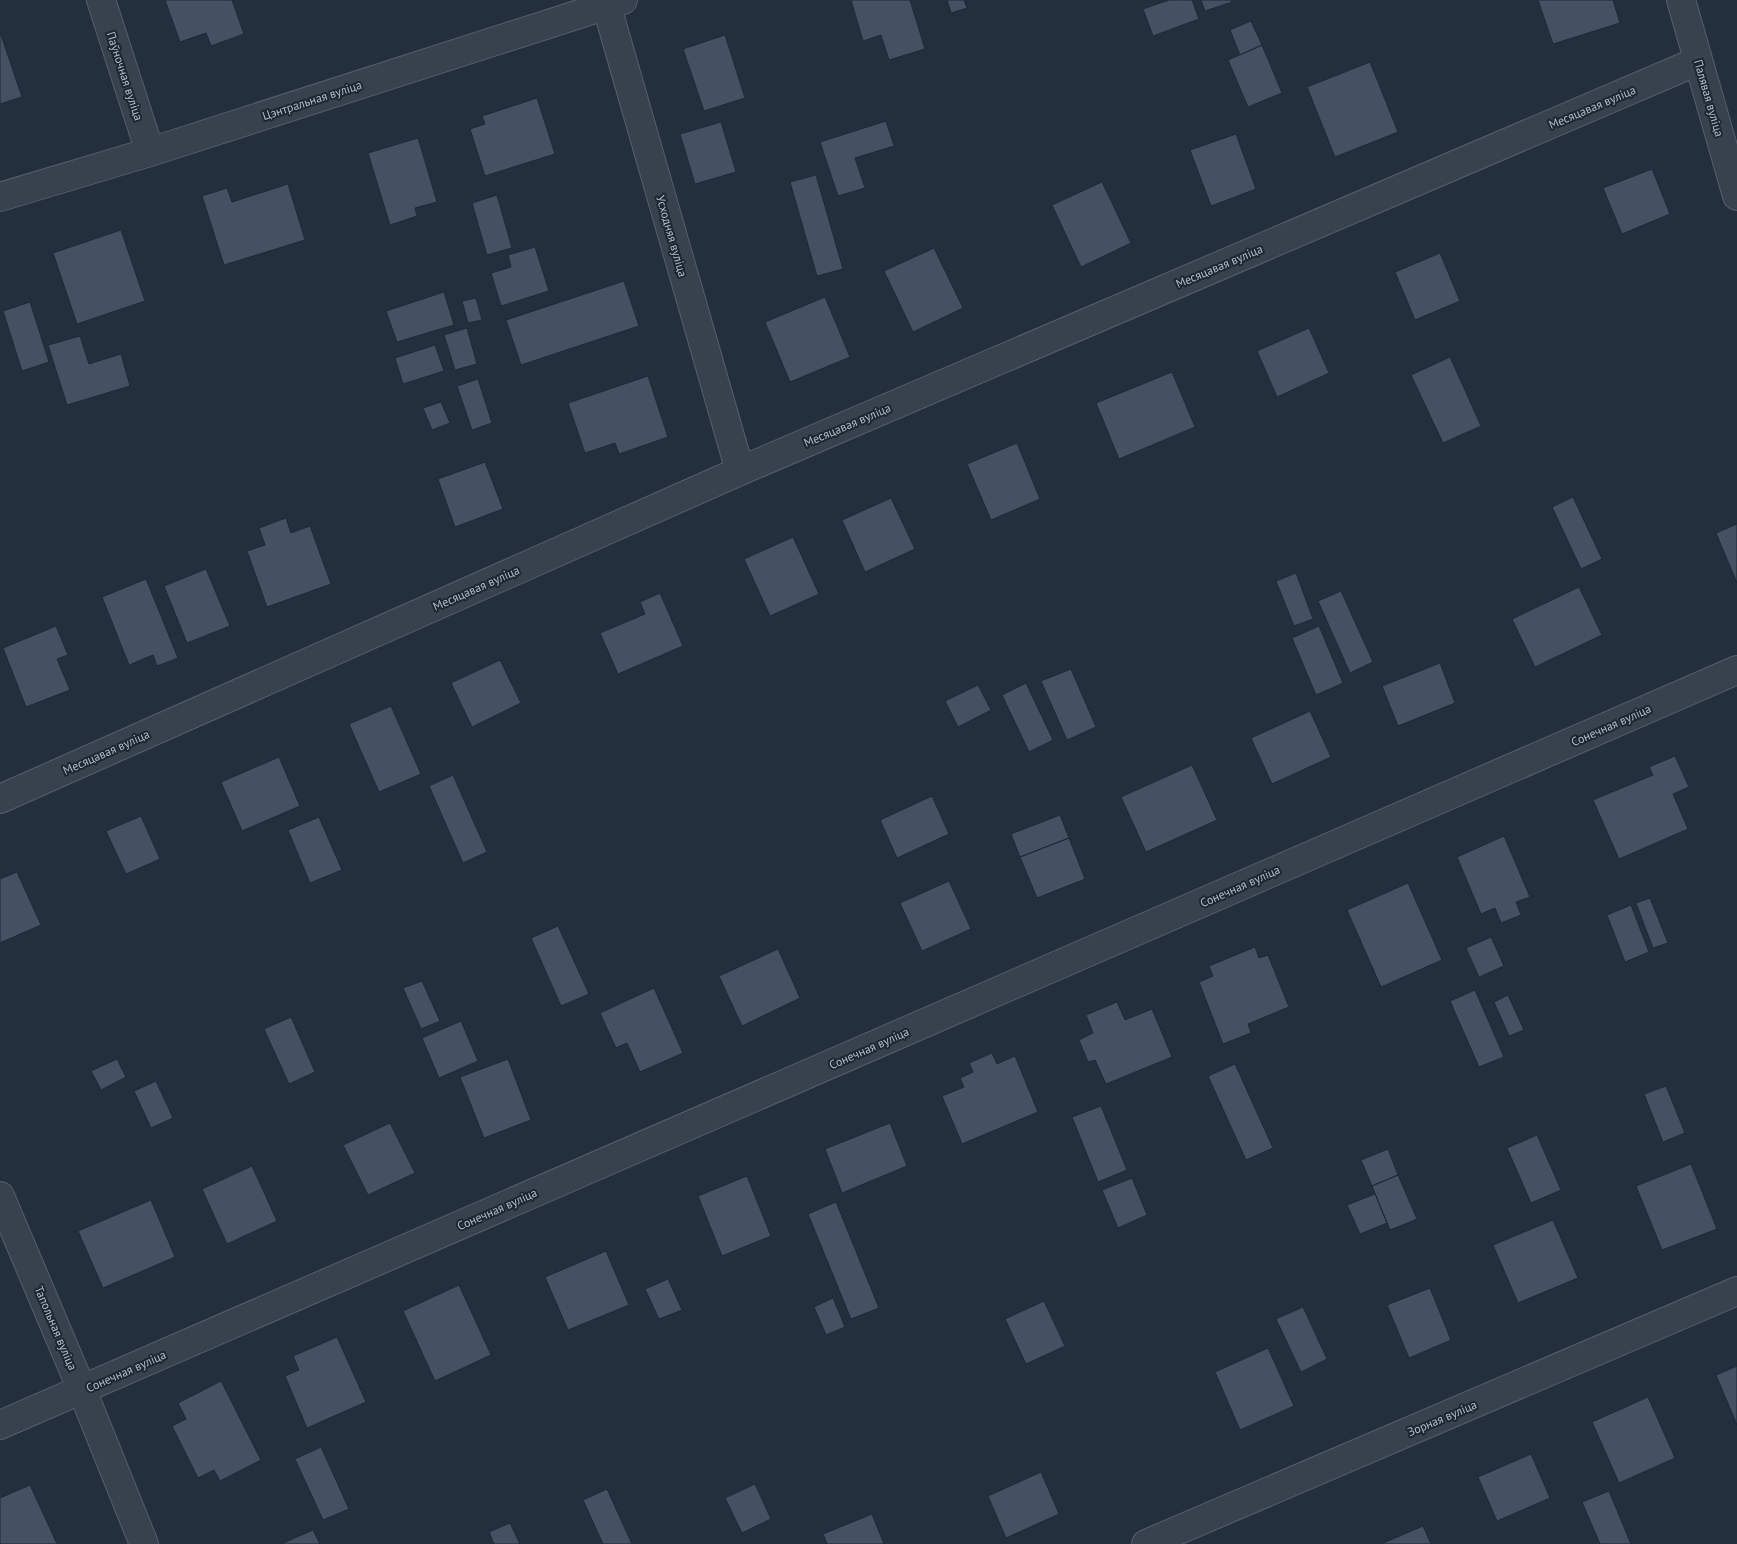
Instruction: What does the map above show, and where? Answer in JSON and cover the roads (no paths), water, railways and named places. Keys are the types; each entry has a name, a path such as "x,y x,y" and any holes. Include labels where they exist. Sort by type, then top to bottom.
{"street":[{"name":"Паўночная вуліца","path":"101,0 150,152"},
{"name":"Палявая вуліца","path":"1681,0 1737,196"},
{"name":"Цэнтральная вуліца","path":"0,198 150,152 612,2"},
{"name":"Усходняя вуліца","path":"612,2 740,471"},
{"name":"Месяцавая вуліца","path":"0,799 740,471 1698,61"},
{"name":"Сонечная вуліца","path":"0,1425 1737,670"},
{"name":"Тапольная вуліца","path":"0,1196 82,1390 144,1544"},
{"name":"Зорная вуліца","path":"1146,1544 1737,1291"}]}
